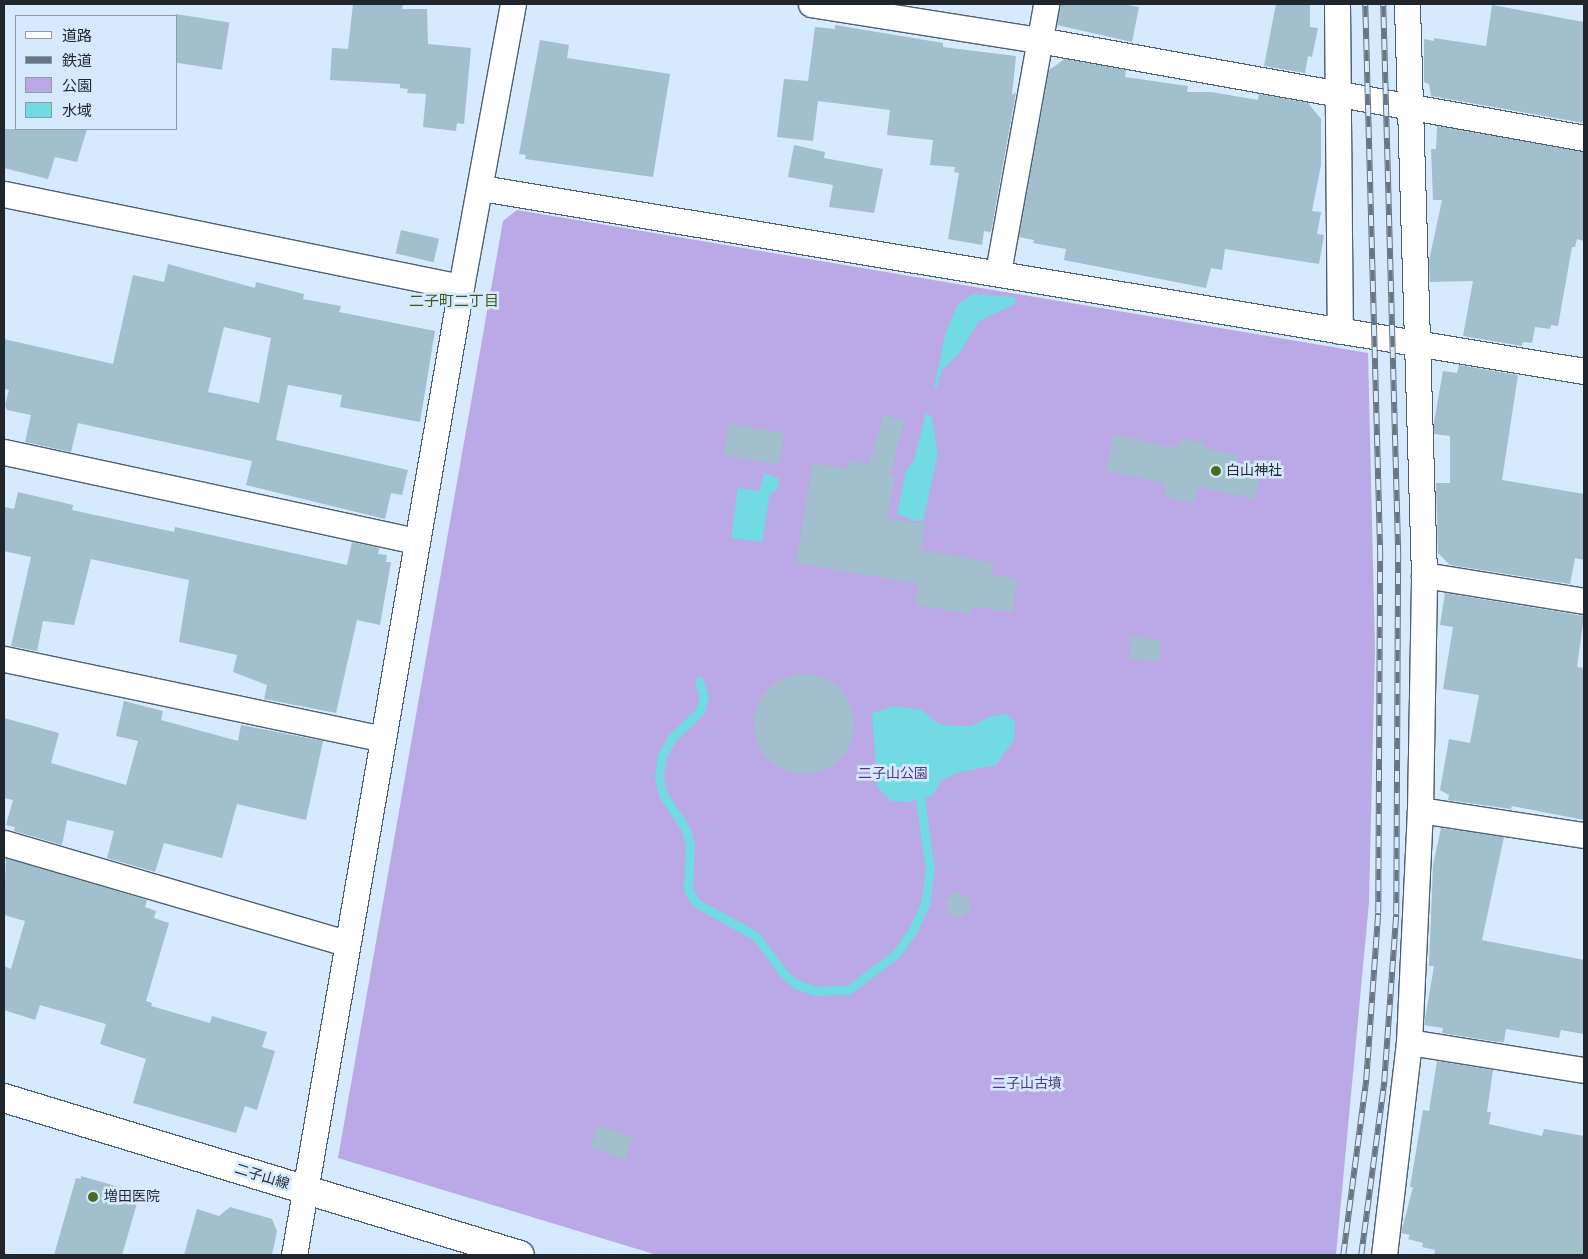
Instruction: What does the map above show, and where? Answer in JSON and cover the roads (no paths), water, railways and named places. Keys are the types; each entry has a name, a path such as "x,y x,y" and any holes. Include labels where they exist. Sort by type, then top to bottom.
{"street":[{"path":"294,1255 461,287 481,188 513,4"},
{"path":"811,4 1039,40 1410,109 1584,138"},
{"path":"998,272 1046,4"},
{"path":"1336,4 1340,331"},
{"path":"1384,1255 1409,1042 1420,810 1424,575 1415,341 1407,4"},
{"path":"481,188 998,272 1340,331 1415,341 1584,371"},
{"path":"4,194 461,287"},
{"path":"4,452 417,541"},
{"path":"1424,575 1584,601"},
{"path":"4,659 383,738"},
{"path":"1420,810 1584,836"},
{"path":"4,843 347,943"},
{"path":"1409,1042 1584,1070"},
{"name":"二子山線","path":"4,1098 520,1255"}],"water":[{"path":"973,294 1016,297 1015,304 979,321 959,354 942,370 937,387 934,388 945,335 957,305"},
{"path":"926,413 932,417 938,454 923,521 915,521 897,514 906,471 914,461"},
{"path":"764,473 779,478 777,490 770,493 762,542 731,538 738,488 759,491"},
{"path":"894,706 922,710 939,724 955,726 970,726 992,716 1007,714 1015,722 1014,740 996,765 956,773 941,781 932,796 908,802 891,801 878,788 872,713"}],"waterway":[{"path":"699,681 704,697 700,711 672,738 662,755 659,777 663,795 685,828 690,843 688,890 696,903 756,936 784,974 796,984 815,991 848,990 896,954 913,930 925,904 930,870 920,799"}],"railway":[{"path":"1343,1255 1366,1080 1378,913 1380,556 1365,4"},
{"path":"1361,1255 1384,1082 1396,914 1398,556 1383,4"}],"place":[{"name":"白山神社","path":"1216,471"},
{"name":"増田医院","path":"93,1197"}],"district":[{"name":"二子町二丁目","path":"454,302"}],"park label":[{"name":"二子山公園","path":"893,774"},
{"name":"二子山古墳","path":"1027,1084"}]}
